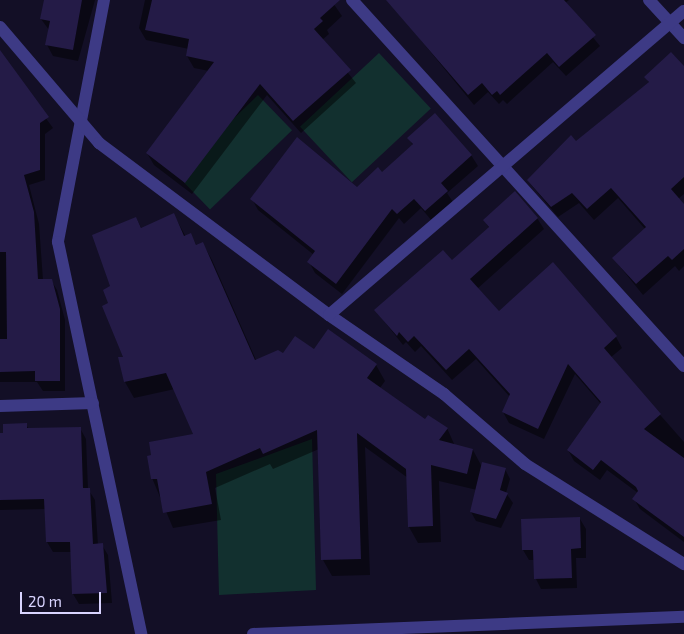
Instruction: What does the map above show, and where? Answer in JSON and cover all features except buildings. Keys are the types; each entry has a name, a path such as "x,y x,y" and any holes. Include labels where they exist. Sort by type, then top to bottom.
{"street":[{"path":"104,0 58,242 141,634"},
{"path":"352,0 504,165 684,366"},
{"path":"649,0 684,38"},
{"path":"330,315 684,11"},
{"path":"0,27 99,143 330,315 444,394 525,464 684,564"},
{"path":"0,406 93,403"},
{"path":"253,634 549,628 684,617"}],"green space":[{"path":"379,53 431,109 352,182 300,127"},
{"path":"258,95 292,130 210,209 176,174"},
{"path":"312,439 316,590 219,595 216,474"}]}
